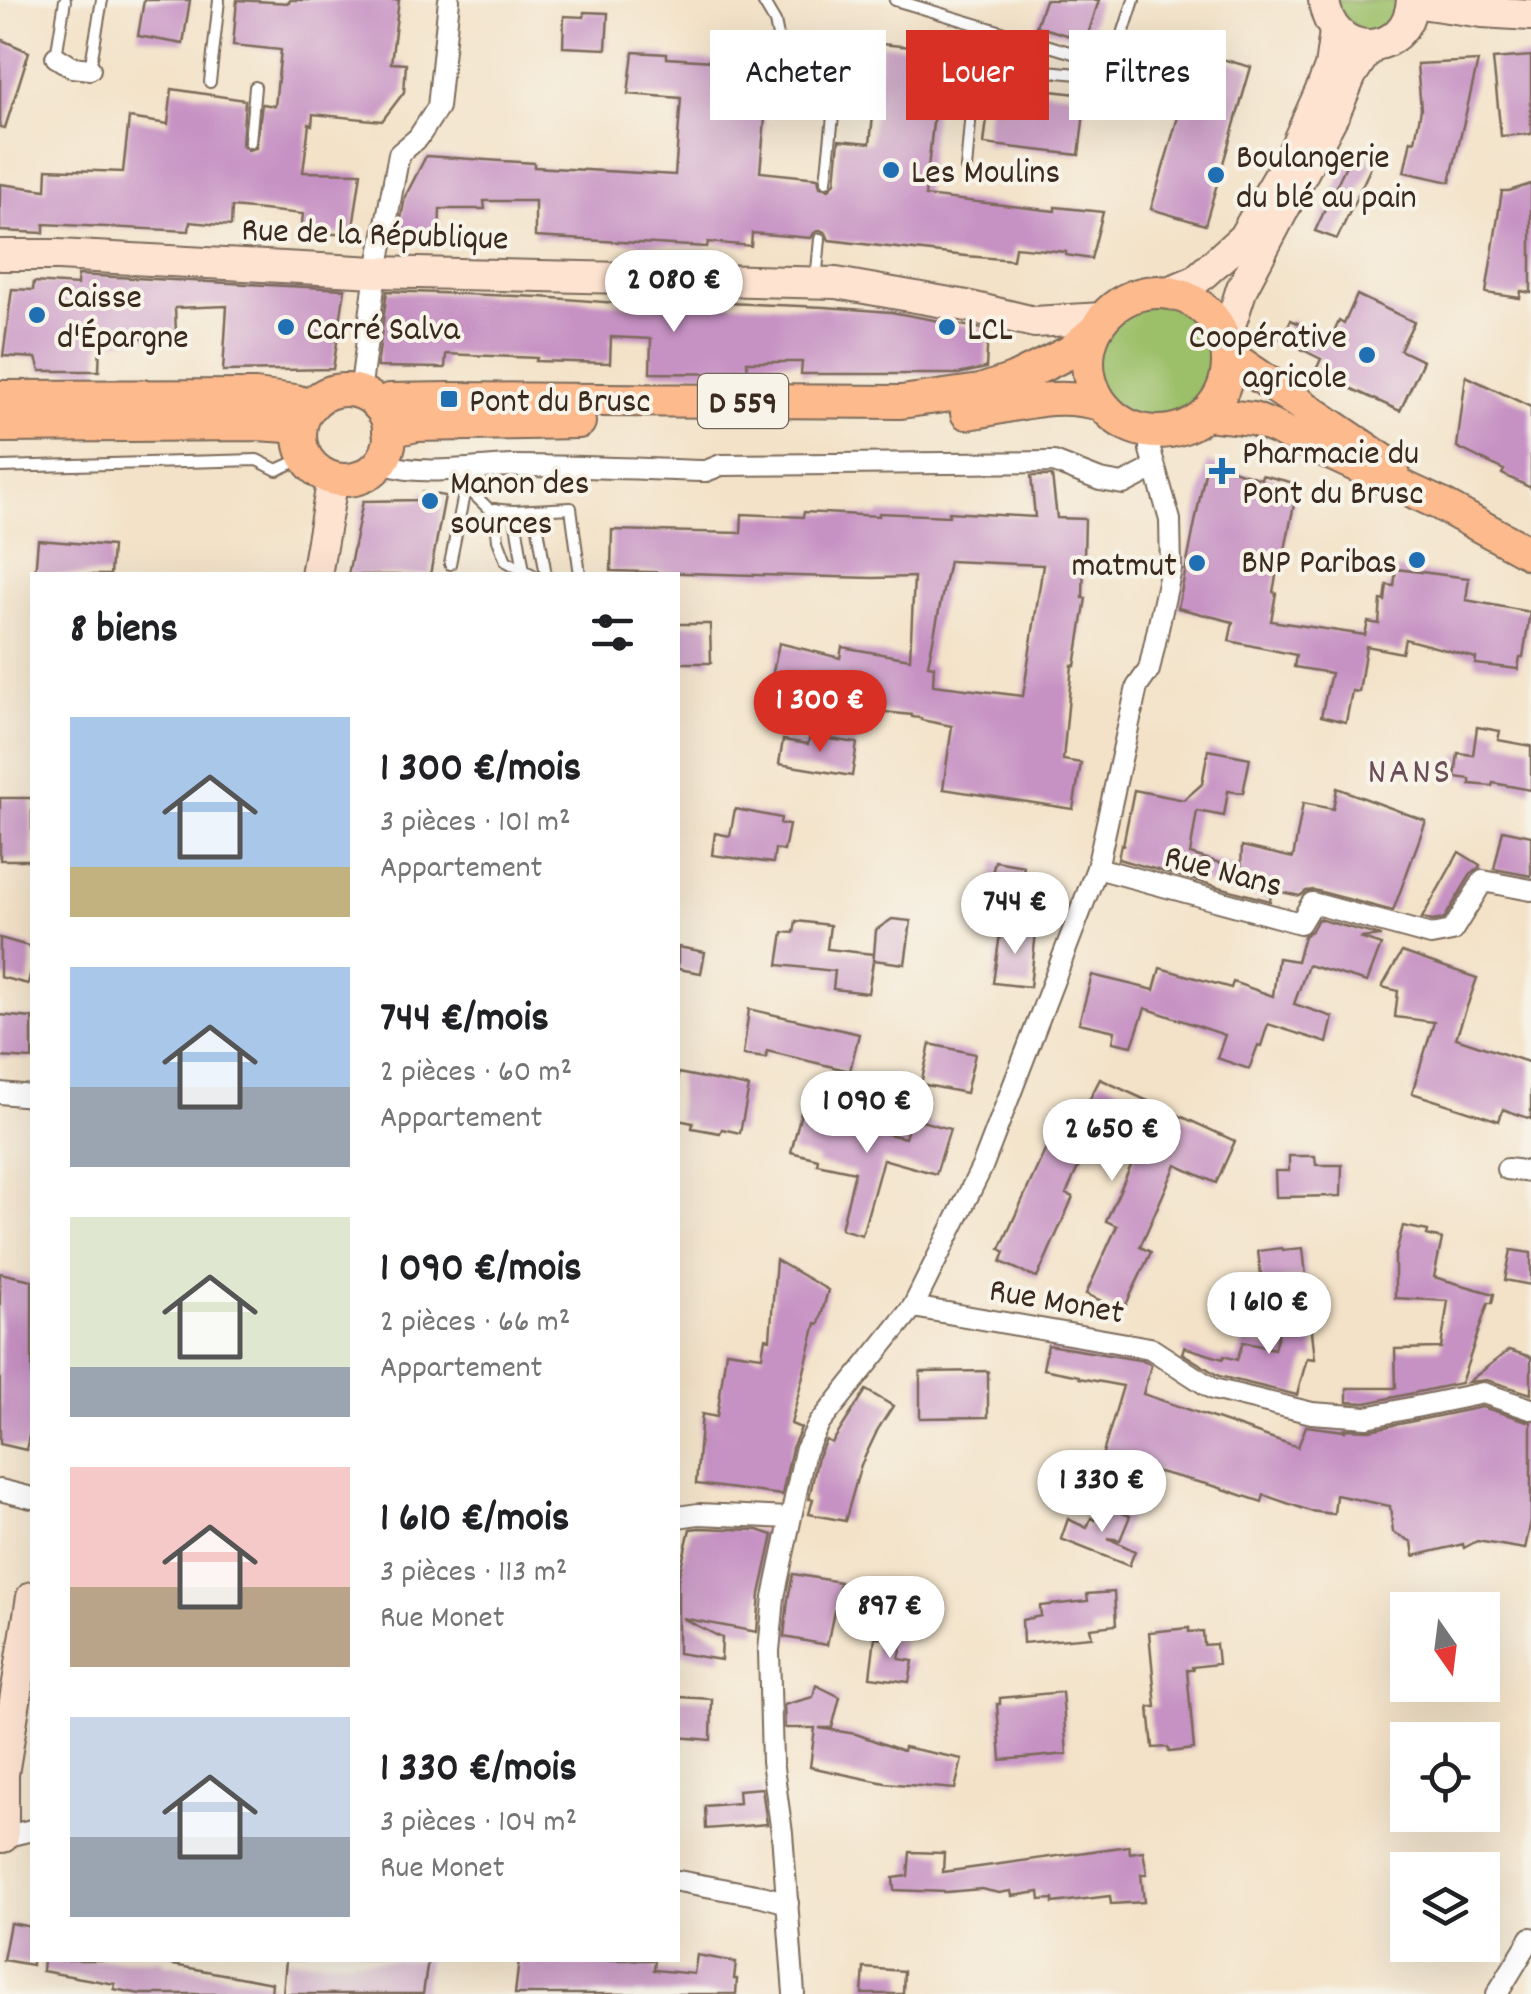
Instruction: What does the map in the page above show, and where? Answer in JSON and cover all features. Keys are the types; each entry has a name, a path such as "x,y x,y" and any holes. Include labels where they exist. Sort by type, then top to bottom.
{"main road":[{"path":"1323,0 1336,32 1360,45 1386,42 1406,26 1412,1 1531,16"},
{"path":"1169,292 1195,281 1243,238 1292,154 1322,88 1336,32"},
{"path":"1374,45 1350,74 1336,110 1242,288 1227,348 1227,377 1206,414 1180,429 1151,432 1132,428 1100,404 1087,366 1088,349 1098,325 1122,302 1144,293 1169,292 1188,298 1217,323 1227,348 1440,504"},
{"name":"Rue de la République","path":"0,255 376,272 836,283 948,302 1034,322 1098,325"},
{"name":"D 559","path":"1098,325 1070,352 1013,380 980,391 901,402 388,400 377,422 407,426 854,421 974,412 1054,398 1079,398 1100,404"},
{"path":"0,397 255,396 295,401 305,432 322,474 344,480 365,475 377,422 350,391 328,393 305,432"},
{"path":"1206,414 1253,419 1440,504 1531,554"},
{"path":"0,426 257,424 288,426 305,432"},
{"path":"317,572 334,478"},
{"path":"9,1836 3,1774 30,1609"}],"street":[{"path":"449,0 438,108 418,138 399,154 376,272 377,422 391,467 466,478 511,466 706,470 721,465 1054,462 1100,480 1123,484 1154,468"},
{"path":"56,57 72,66 90,69"},
{"path":"794,1994 772,1761 770,1650 774,1597 805,1451 818,1424 913,1306 982,1167 1097,868 1137,686 1149,670 1171,569 1170,520 1150,450 1151,432"},
{"name":"Rue Nans","path":"1097,868 1300,923 1312,904 1431,935 1452,931 1484,881 1531,890"},
{"path":"0,1094 30,1096"},
{"path":"1507,1169 1531,1172"},
{"name":"Rue Monet","path":"913,1306 1150,1348 1213,1389 1312,1412 1367,1417 1483,1393 1531,1409"},
{"path":"0,1490 30,1498"},
{"path":"680,1517 790,1518"},
{"path":"680,1881 788,1903"},
{"path":"1497,1994 1531,1938"}],"lane":[{"path":"56,57 65,0"},
{"path":"90,69 102,0"},
{"path":"210,82 219,0"},
{"path":"762,0 775,22 780,51 838,60 826,181"},
{"path":"894,0 1069,51"},
{"path":"1124,30 1134,0"},
{"path":"966,170 975,64 1069,73"},
{"path":"250,142 255,87"},
{"path":"816,282 820,239"},
{"path":"0,468 256,460 276,470 305,432"},
{"path":"466,478 489,508 571,508 580,572"},
{"path":"450,564 466,478"},
{"path":"494,509 498,540 506,561 526,572"},
{"path":"535,510 545,572"},
{"path":"514,511 528,572"}],"green space":[{"path":"1324,0 1412,0 1375,45"},
{"path":"1158,292 1185,297 1208,312 1223,335 1228,362 1223,389 1208,412 1185,427 1158,432 1131,427 1108,412 1093,389 1088,362 1093,335 1108,312 1131,297"}],"building":[{"path":"144,0 190,0 183,44 138,36"},
{"path":"237,0 399,0 391,63 406,64 404,92 382,121 313,114 312,125 309,124 303,172 361,173 352,235 301,232 303,214 232,207 231,226 190,222 189,231 44,224 44,233 0,231 0,184 46,190 47,169 123,172 129,118 168,124 172,89 245,100 242,145 248,150 256,148 262,104 275,106 281,50 233,45"},
{"path":"1045,0 1099,0 1089,30 1069,30 1069,36 1036,26"},
{"path":"584,12 608,13 606,49 563,47 564,16 584,17"},
{"path":"0,39 29,52 5,128 0,127"},
{"path":"886,44 906,46 906,120 933,120 925,196 1055,211 1055,207 1103,212 1091,259 1066,252 1015,247 1013,260 966,256 829,240 820,230 811,238 752,233 751,246 535,237 535,201 484,201 485,209 440,209 439,241 397,239 405,197 426,156 675,175 681,98 628,94 633,52 710,61 710,120 765,120 760,172 818,178 820,187 829,189 835,182 839,140 870,143 873,120 886,120"},
{"path":"1531,56 1531,134 1501,136 1493,59"},
{"path":"1226,60 1251,67 1205,225 1151,209 1177,120 1226,120"},
{"path":"1478,61 1450,182 1404,172 1421,109 1417,64"},
{"path":"1049,91 1069,93 1069,120 1083,120 1079,155 984,144 987,120 1049,120"},
{"path":"1354,148 1366,153 1372,165 1337,239 1315,231"},
{"path":"1531,184 1531,293 1521,291 1520,298 1486,293 1502,191"},
{"path":"78,275 345,289 333,369 223,371 227,306 175,308 176,334 100,343 99,371 40,371 36,358 3,356 12,289 33,290 34,282 77,285"},
{"path":"387,291 654,306 654,300 891,312 988,330 986,368 958,374 801,374 802,362 747,362 748,374 650,373 651,339 611,337 610,363 446,354 445,368 377,367"},
{"name":"Coopérative agricole","path":"1357,295 1414,322 1400,350 1423,361 1400,411 1315,372 1321,359 1281,339 1291,320 1331,339 1339,321 1344,324"},
{"path":"1466,376 1531,407 1531,488 1457,447"},
{"path":"1207,462 1261,479 1262,475 1298,484 1285,550 1281,550 1271,621 1365,635 1368,622 1379,624 1381,600 1385,601 1387,585 1394,586 1396,569 1469,578 1466,600 1530,612 1518,669 1475,664 1476,658 1405,639 1402,653 1366,646 1359,692 1352,691 1346,722 1321,716 1331,673 1294,667 1296,655 1229,641 1233,622 1178,608"},
{"path":"1031,476 1052,476 1057,518 1085,519 1086,598 1075,666 1072,665 1063,760 1081,763 1073,809 943,789 952,726 912,715 864,710 869,693 816,681 814,699 784,694 784,689 770,686 779,643 840,658 842,647 910,659 914,577 611,571 612,530 741,533 742,514 949,516 949,512 1035,517","holes":["949,561 1043,565 1023,696 933,685 934,666 928,665"]},
{"path":"422,492 445,496 431,572 349,572 363,501 421,500"},
{"path":"38,540 112,546 110,572 35,572"},
{"path":"680,624 710,624 711,663 680,663"},
{"path":"1477,727 1500,731 1498,740 1531,746 1531,790 1493,783 1470,784 1470,779 1455,777 1458,753 1473,755"},
{"path":"810,736 857,743 852,776 779,764 783,740 808,744"},
{"path":"1208,750 1250,758 1243,793 1228,791 1224,816 1197,811 1190,854 1241,869 1242,846 1293,858 1303,803 1333,809 1337,788 1426,821 1393,911 1314,890 1300,896 1272,890 1270,901 1118,859 1134,790 1184,800 1202,784"},
{"path":"0,798 30,798 30,860 0,860"},
{"path":"735,809 781,818 780,824 789,825 784,851 775,849 773,863 712,855 715,833 730,836"},
{"path":"1503,830 1531,836 1531,876 1494,869"},
{"path":"1459,852 1479,868 1471,874 1444,919 1422,918"},
{"path":"995,861 1024,866 1017,899 994,895 995,886 990,882"},
{"path":"892,919 911,921 905,964 873,960 868,993 833,989 835,971 778,965 783,932 794,933 796,921 830,925 827,949 874,954 876,930"},
{"path":"1318,919 1381,936 1360,938 1381,945 1367,982 1308,965 1294,1004 1333,1017 1327,1043 1268,1024 1249,1069 1217,1058 1225,1035 1145,1008 1132,1046 1113,1042 1115,1031 1079,1023 1092,975 1154,990 1160,968 1231,988 1233,982 1273,996 1278,958 1297,961 1304,936"},
{"path":"1001,927 1036,932 1030,987 993,983"},
{"path":"0,938 30,946 28,984 0,977"},
{"path":"680,947 705,952 701,973 680,969"},
{"path":"1402,952 1477,978 1456,1038 1531,1063 1531,1119 1503,1109 1499,1121 1412,1093 1434,1022 1395,1017 1398,991 1382,987"},
{"path":"749,1009 859,1034 850,1071 767,1051 766,1058 743,1055"},
{"path":"0,1015 30,1018 30,1059 0,1057"},
{"path":"930,1044 975,1054 966,1093 921,1084"},
{"path":"680,1073 749,1087 740,1133 692,1128 693,1123 680,1120"},
{"path":"1100,1079 1235,1141 1216,1183 1176,1165 1140,1247 1151,1252 1123,1311 1086,1294 1117,1226 1106,1221 1139,1148 1096,1128 1066,1194 1073,1197 1037,1278 1001,1262 1005,1252 1000,1249 1062,1113 1079,1120"},
{"path":"801,1113 905,1138 911,1118 950,1129 936,1174 883,1159 862,1235 841,1229 855,1172 817,1164 818,1159 791,1152"},
{"path":"1289,1156 1315,1156 1316,1165 1342,1165 1341,1196 1276,1197 1275,1171 1289,1171"},
{"path":"1403,1226 1428,1231 1427,1235 1442,1239 1434,1277 1494,1294 1492,1303 1488,1303 1461,1383 1366,1403 1347,1402 1347,1388 1396,1388 1395,1349 1441,1348 1448,1301 1395,1298 1395,1257"},
{"path":"1303,1248 1306,1276 1262,1283 1258,1251"},
{"path":"1511,1250 1531,1253 1531,1285 1505,1280"},
{"path":"776,1260 828,1290 791,1424 801,1428 792,1448 782,1495 696,1484 702,1414 717,1417 726,1351 762,1356 765,1338 770,1339"},
{"path":"0,1273 30,1280 30,1432 26,1450 0,1444"},
{"path":"1286,1307 1310,1312 1315,1359 1307,1358 1297,1395 1219,1376 1182,1353 1184,1347 1237,1360 1243,1342 1274,1349"},
{"path":"1048,1345 1145,1361 1151,1365 1143,1394 1298,1447 1306,1426 1370,1430 1482,1407 1531,1422 1531,1521 1525,1549 1477,1541 1464,1548 1463,1544 1414,1556 1412,1542 1393,1532 1390,1506 1336,1495 1334,1514 1310,1511 1264,1495 1262,1502 1123,1463 1118,1476 1098,1470 1123,1386 1043,1369"},
{"path":"1509,1350 1531,1357 1531,1394 1487,1380 1468,1382"},
{"path":"988,1371 988,1417 920,1418 920,1372"},
{"path":"866,1390 893,1406 861,1465 845,1521 809,1514 818,1456 826,1440 832,1443"},
{"path":"1101,1504 1130,1516 1120,1540 1108,1538 1135,1551 1129,1566 1061,1539 1068,1519 1087,1528"},
{"path":"690,1529 758,1530 773,1535 760,1594 757,1632 682,1618 722,1638 721,1660 680,1653 680,1572"},
{"path":"793,1574 840,1582 827,1645 784,1637"},
{"path":"1114,1592 1116,1625 1090,1628 1092,1637 1023,1643 1022,1620 1041,1616 1040,1606 1088,1601 1087,1594"},
{"path":"1189,1628 1189,1632 1203,1631 1204,1645 1216,1644 1218,1664 1187,1670 1194,1749 1169,1752 1168,1747 1153,1748 1149,1707 1156,1707 1149,1632"},
{"path":"875,1637 903,1641 899,1659 913,1661 909,1682 870,1677"},
{"path":"816,1685 840,1697 832,1728 819,1728 856,1734 903,1751 904,1747 962,1759 955,1789 885,1783 810,1767 815,1728 785,1728 784,1705 813,1697"},
{"path":"1062,1692 1067,1754 1001,1760 997,1704 1000,1698"},
{"path":"680,1697 712,1699 711,1740 680,1737"},
{"path":"762,1788 767,1824 706,1829 705,1806 739,1803 738,1790"},
{"path":"1129,1846 1130,1853 1143,1851 1147,1874 1141,1874 1144,1902 1111,1904 1110,1896 1053,1903 1053,1899 1040,1900 1039,1892 1012,1896 1011,1891 981,1889 894,1890 893,1878 908,1876 910,1852 944,1853 943,1872"},
{"path":"10,1923 30,1927 32,1965 3,1960"},
{"path":"697,1955 736,1962 736,1994 515,1994 519,1962 655,1962 654,1970 694,1974"},
{"path":"43,1962 162,1962 272,1983 271,1994 140,1994 114,1989 115,1984 42,1971"},
{"path":"286,1962 428,1962 423,1994 283,1994"},
{"path":"864,1968 904,1971 903,1994 862,1994"}],"place":[{"name":"Les Moulins","path":"891,170"},
{"name":"Boulangerie du blé au pain","path":"1216,175"},
{"name":"Caisse d'Épargne","path":"37,315"},
{"name":"Carré Salva","path":"286,327"},
{"name":"LCL","path":"947,327"},
{"name":"Coopérative agricole","path":"1367,355"},
{"name":"Pont du Brusc","path":"449,399"},
{"name":"Pharmacie du Pont du Brusc","path":"1222,471"},
{"name":"Manon des sources","path":"430,501"},
{"name":"BNP Paribas","path":"1417,560"},
{"name":"matmut","path":"1197,563"}],"district":[{"name":"NANS","path":"1410,769"}]}
